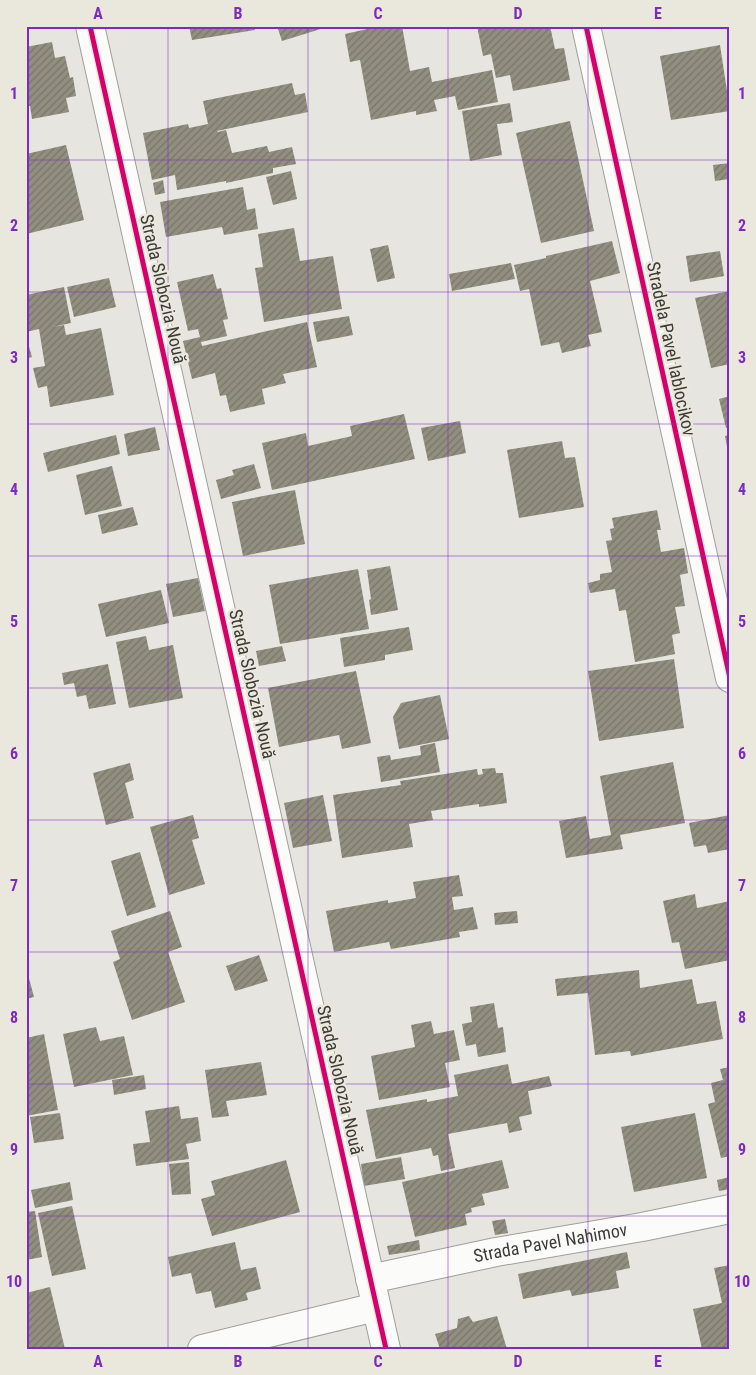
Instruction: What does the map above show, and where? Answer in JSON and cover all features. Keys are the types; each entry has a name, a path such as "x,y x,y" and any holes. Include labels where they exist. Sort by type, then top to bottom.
{"street":[{"name":"Strada Slobozia Nouă","path":"90,26 386,1349"},
{"name":"Stradela Pavel Iablocikov","path":"586,26 730,678"},
{"name":"Strada Pavel Nahimov","path":"370,1279 496,1252 642,1227 730,1209"},
{"path":"202,1349 376,1307"}],"building":[{"path":"189,26 254,26 255,30 192,40"},
{"path":"277,26 327,26 327,27 282,41"},
{"path":"366,26 402,26 410,71 429,67 432,82 492,70 498,102 458,110 455,96 434,100 437,111 416,115 416,111 371,120 360,60 350,62 345,34 367,29"},
{"path":"477,26 550,26 555,49 564,48 570,80 513,91 510,75 496,78 491,54 483,56"},
{"path":"52,42 55,58 65,56 70,78 73,77 76,96 66,98 69,112 32,119 30,106 26,106 26,47"},
{"path":"720,45 730,111 671,120 660,56"},
{"path":"292,83 295,95 305,93 308,112 217,131 226,130 232,153 267,146 269,152 292,147 296,164 273,168 273,173 226,183 226,181 177,190 175,175 152,180 143,133 188,124 189,128 208,124 203,101"},
{"path":"510,103 513,122 497,124 502,155 470,161 462,111"},
{"path":"570,121 594,231 541,243 516,133"},
{"path":"66,145 84,220 26,234 26,154"},
{"path":"730,163 730,179 715,181 713,165"},
{"path":"291,171 297,199 273,205 266,177"},
{"path":"163,180 165,193 155,195 153,183"},
{"path":"243,187 247,210 255,208 258,229 224,235 222,227 166,237 160,202"},
{"path":"294,228 300,261 333,256 342,309 264,322 255,268 263,267 258,234"},
{"path":"612,241 620,273 590,281 602,332 588,335 591,346 562,353 559,342 541,346 529,289 520,291 514,265"},
{"path":"388,245 395,278 377,282 370,249"},
{"path":"720,251 724,276 690,282 686,256"},
{"path":"511,263 515,279 452,291 449,274"},
{"path":"213,274 217,289 221,288 228,319 223,320 227,336 201,342 202,346 307,322 317,367 283,374 286,383 262,389 265,404 230,412 226,395 220,396 215,373 192,379 183,341 200,337 198,329 188,331 177,282"},
{"path":"109,278 116,307 74,317 67,287"},
{"path":"64,287 71,323 52,327 64,325 66,335 101,328 114,395 50,407 47,386 38,388 33,368 45,366 39,329 26,332 26,295"},
{"path":"730,291 730,364 711,368 695,298"},
{"path":"349,316 353,335 317,342 313,322"},
{"path":"26,343 28,343 32,357 26,359"},
{"path":"730,396 730,427 726,428 719,399"},
{"path":"404,414 415,459 272,490 262,443 306,433 308,446 352,436 350,426"},
{"path":"460,421 466,453 428,461 421,428"},
{"path":"155,427 160,450 128,456 124,434"},
{"path":"116,435 120,454 48,472 43,453"},
{"path":"730,435 730,457 729,457 725,436"},
{"path":"562,441 565,458 575,457 584,507 519,518 507,450"},
{"path":"254,464 261,488 221,499 216,480 234,475 232,470"},
{"path":"112,466 122,506 85,515 76,475"},
{"path":"295,490 305,544 243,556 232,502"},
{"path":"133,507 138,525 102,534 98,515"},
{"path":"657,510 661,530 657,530 661,552 684,548 688,573 680,575 685,606 675,607 680,633 672,635 675,654 635,662 626,610 619,611 615,589 590,593 588,583 600,580 600,574 612,572 606,541 612,540 610,529 614,528 612,518"},
{"path":"390,566 398,610 371,615 367,570"},
{"path":"358,569 369,629 280,644 269,585"},
{"path":"198,578 205,611 173,617 166,584"},
{"path":"161,590 169,623 106,637 98,604"},
{"path":"409,627 413,650 385,655 385,660 344,667 340,638"},
{"path":"146,636 149,650 173,645 183,698 129,708 116,642"},
{"path":"282,646 286,661 259,666 256,651"},
{"path":"674,659 684,728 599,741 588,671"},
{"path":"108,664 116,704 89,709 86,695 77,697 74,683 64,685 62,673"},
{"path":"356,671 371,743 342,749 339,735 279,747 268,688"},
{"path":"440,695 449,739 399,749 393,717 401,703"},
{"path":"435,743 440,772 381,782 377,757 390,755 391,760 421,755 420,746"},
{"path":"673,762 685,823 620,835 623,849 566,858 559,821 586,816 590,839 611,835 600,776"},
{"path":"130,763 134,780 125,783 134,818 106,825 93,773"},
{"path":"495,768 496,773 503,773 507,803 479,807 479,804 431,811 433,820 409,824 413,847 342,858 333,795 401,785 400,781 477,769 478,775 483,774 482,769"},
{"path":"323,795 332,841 293,848 284,803"},
{"path":"193,815 199,838 192,840 205,884 169,895 150,827"},
{"path":"730,815 730,849 708,853 706,845 694,847 689,823"},
{"path":"140,852 156,907 127,916 111,861"},
{"path":"459,875 463,896 452,897 454,910 473,907 478,929 459,932 460,937 391,949 389,942 334,952 326,911 388,900 388,903 416,898 413,882"},
{"path":"695,894 697,908 730,901 730,960 685,969 679,942 672,943 663,901"},
{"path":"170,911 182,947 168,952 185,1002 132,1020 113,962 120,959 111,931"},
{"path":"517,911 518,923 495,925 494,913"},
{"path":"259,955 268,981 235,991 226,966"},
{"path":"26,967 34,997 26,999"},
{"path":"639,970 640,988 692,979 697,1004 716,1001 723,1039 631,1056 630,1051 595,1055 588,993 557,996 555,979"},
{"path":"494,1003 498,1028 503,1027 506,1052 478,1057 476,1044 466,1046 462,1024 472,1022 470,1007"},
{"path":"431,1021 434,1034 454,1030 460,1060 445,1063 450,1087 379,1100 371,1056 415,1047 411,1025"},
{"path":"96,1027 100,1041 124,1036 133,1075 74,1087 63,1034"},
{"path":"44,1034 58,1110 26,1116 26,1038"},
{"path":"261,1062 267,1095 226,1101 229,1116 212,1118 205,1070"},
{"path":"508,1064 512,1084 549,1076 552,1086 528,1091 532,1114 519,1117 522,1130 509,1133 507,1123 448,1134 455,1168 441,1171 438,1155 433,1156 431,1148 376,1159 366,1110 427,1099 427,1102 458,1096 454,1075"},
{"path":"730,1067 730,1156 721,1158 708,1104 715,1102 711,1083 723,1080 720,1069"},
{"path":"144,1075 146,1089 114,1095 112,1080"},
{"path":"179,1106 181,1119 198,1117 201,1141 186,1144 189,1159 136,1166 133,1144 150,1142 145,1111"},
{"path":"60,1113 64,1139 34,1143 30,1117"},
{"path":"695,1113 707,1178 634,1192 621,1127"},
{"path":"401,1157 405,1179 364,1186 361,1164"},
{"path":"286,1160 300,1212 212,1236 201,1199 215,1195 211,1181"},
{"path":"502,1160 509,1188 482,1194 485,1205 471,1208 472,1212 465,1214 467,1225 415,1237 402,1182"},
{"path":"189,1162 191,1194 172,1195 169,1164"},
{"path":"730,1177 730,1189 719,1191 717,1180"},
{"path":"70,1182 73,1200 35,1208 31,1190"},
{"path":"72,1206 86,1269 52,1276 38,1213"},
{"path":"35,1211 42,1257 26,1260 26,1212"},
{"path":"505,1219 508,1233 495,1235 492,1221"},
{"path":"419,1240 420,1250 389,1255 387,1246"},
{"path":"235,1242 241,1270 256,1267 261,1289 246,1293 248,1300 215,1308 211,1291 196,1294 191,1273 172,1277 168,1257"},
{"path":"627,1252 630,1268 616,1271 619,1288 572,1296 570,1290 523,1299 518,1274"},
{"path":"730,1265 730,1349 702,1349 693,1309 722,1303 714,1268"},
{"path":"50,1287 65,1349 26,1349 26,1293"},
{"path":"469,1316 473,1322 497,1316 507,1349 440,1349 435,1334 457,1328 458,1319"}],"cycle path":[{"path":"90,26 386,1349"},
{"path":"586,26 730,678"}]}
